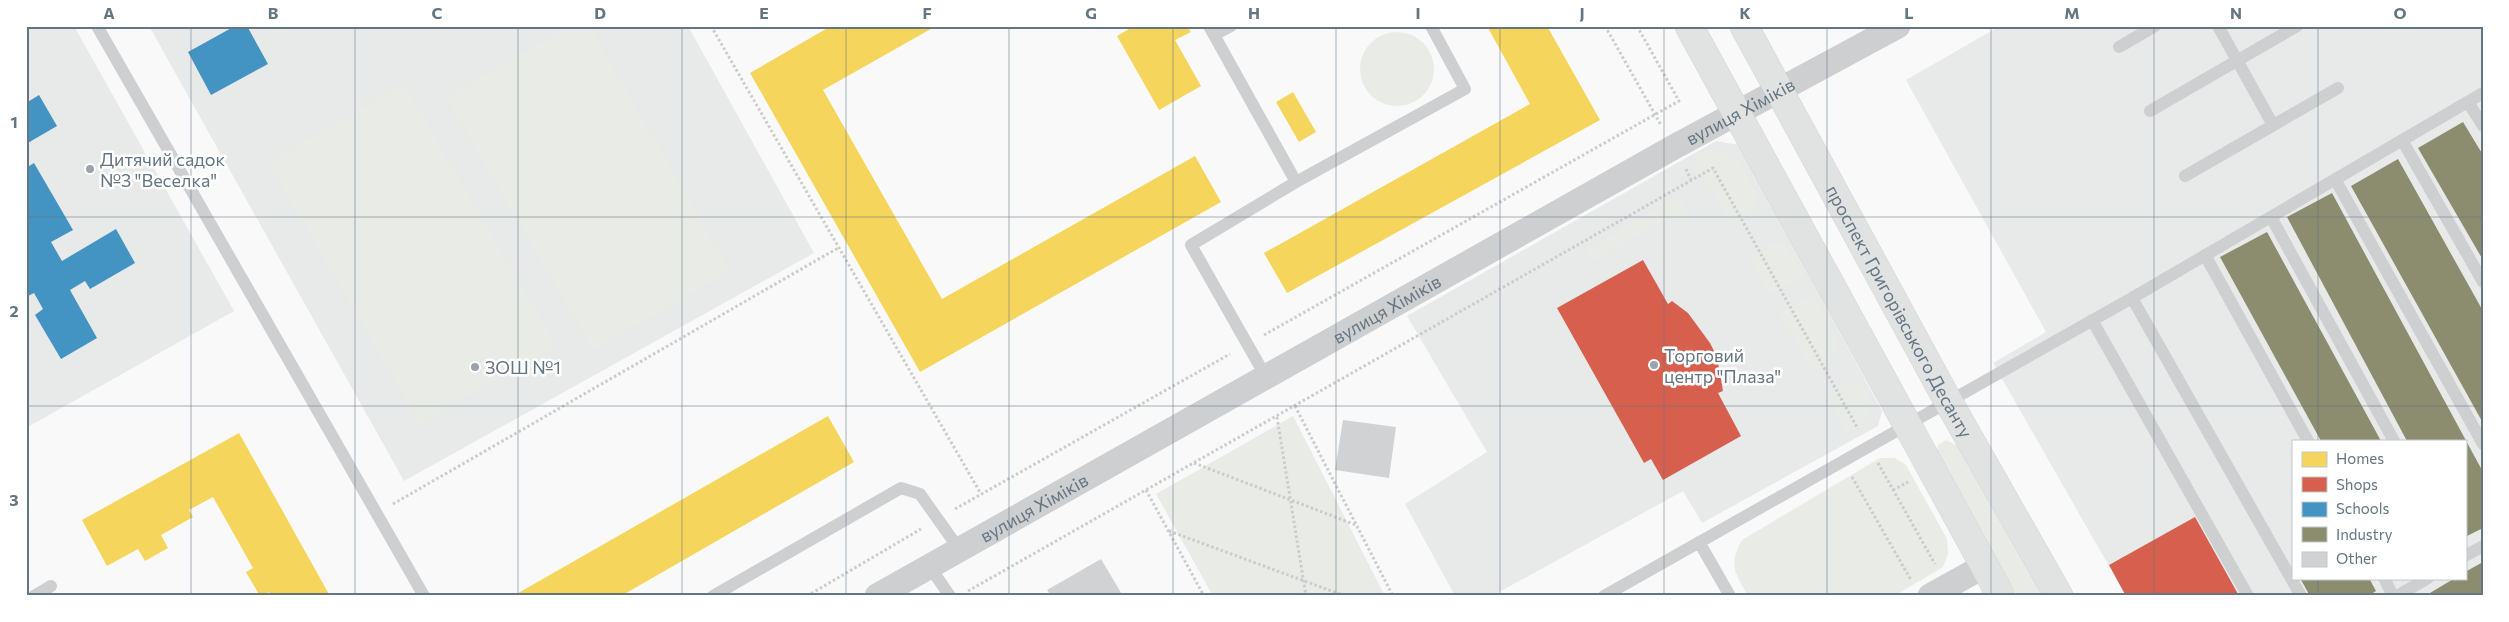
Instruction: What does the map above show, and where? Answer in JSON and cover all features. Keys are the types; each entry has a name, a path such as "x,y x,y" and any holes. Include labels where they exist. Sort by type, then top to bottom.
{"street":[{"path":"1689,26 2000,596"},
{"name":"проспект Григорівського Десанту","path":"1744,26 1948,401 2058,596"},
{"name":"вулиця Хіміків","path":"877,596 959,548 1674,147 1779,92 1898,26"},
{"path":"1931,590 1984,566"}],"lane":[{"path":"97,26 424,596"},
{"path":"1232,26 1211,30 1296,182"},
{"path":"1266,377 1191,245 1296,182 1465,89 1431,26"},
{"path":"2119,47 2155,26"},
{"path":"2218,26 2273,125"},
{"path":"2150,111 2297,26"},
{"path":"2185,176 2338,88"},
{"path":"1604,596 2132,298 2483,93"},
{"path":"2468,102 2483,126"},
{"path":"2402,140 2483,282"},
{"path":"2335,179 2483,444"},
{"path":"2271,217 2393,440"},
{"path":"2205,255 2307,440"},
{"path":"2132,298 2301,596"},
{"path":"2092,320 2248,596"},
{"path":"713,596 901,488 920,494 959,548"},
{"path":"1699,542 1730,596"},
{"path":"2466,555 2483,546"},
{"path":"929,566 950,596"},
{"path":"2385,580 2393,596"},
{"path":"2398,596 2425,580"},
{"path":"34,596 51,586"}],"path":[{"path":"711,26 981,494"},
{"path":"1606,26 1692,180"},
{"path":"1637,26 1679,101"},
{"path":"960,596 1713,168 1868,446 1931,590"},
{"path":"378,513 838,248"},
{"path":"1295,406 1393,596"},
{"path":"1277,416 1306,596"},
{"path":"1843,460 1931,590"},
{"path":"1194,463 1357,525"},
{"path":"1146,490 1204,596"},
{"path":"1169,531 1345,596"}],"shaded area":[{"name":"Дитячий садок №3 \"Веселка\"","path":"26,26 74,26 234,311 26,428"},
{"name":"ЗОШ №1","path":"149,26 688,26 814,253 404,481"},
{"path":"570,26 589,26 730,271 593,350 446,98"},
{"path":"2000,26 2483,26 2483,596 2126,596 1993,363 2046,332 1906,80"},
{"path":"1397,32 1418,38 1428,48 1434,69 1428,90 1418,100 1397,106 1376,100 1366,90 1360,69 1366,48 1376,38"},
{"path":"404,84 556,345 420,423 268,163"},
{"path":"1716,141 1739,145 1882,411 1878,426 1702,523 1683,491 1492,596 1455,596 1405,504 1487,452 1407,316"},
{"path":"1713,149 1731,155 1737,160 1758,197 1754,210 1731,226 1692,156"},
{"path":"1679,196 1689,215 1678,221 1674,215 1593,261 1586,250"},
{"path":"1771,242 1784,244 1804,275 1769,295 1747,256"},
{"path":"1813,294 1839,341 1834,356 1813,372 1779,314"},
{"path":"1850,383 1863,385 1868,393 1870,407 1865,419 1847,434 1826,397"},
{"path":"1293,416 1385,596 1213,596 1156,494"},
{"path":"1946,440 1958,446 2044,596 2018,596 1938,459 1938,445"},
{"path":"1880,458 1895,458 1906,465 1947,539 1948,554 1943,567 1894,596 1748,596 1737,575 1734,563 1742,540"}],"building: Homes":[{"path":"831,26 936,26 823,90 942,299 1195,156 1221,202 920,372 750,73"},
{"path":"1134,26 1187,26 1191,32 1175,40 1201,86 1159,110 1117,36"},
{"path":"1487,26 1547,26 1600,120 1287,293 1264,253 1530,104"},
{"path":"1293,92 1316,132 1299,142 1276,102"},
{"path":"828,416 854,462 621,596 513,596"},
{"path":"239,433 330,596 271,596 269,592 260,596 246,572 253,568 213,497 189,510 193,517 161,535 168,548 145,561 138,549 107,566 82,520"}],"building: Shops":[{"name":"Торговий центр \"Плаза\"","path":"1643,260 1668,304 1672,301 1688,313 1710,343 1717,357 1723,391 1718,393 1741,436 1663,480 1651,459 1644,463 1557,308"},
{"path":"2195,517 2238,594 2126,596 2109,565"}],"building: Schools":[{"path":"235,26 247,26 268,64 211,95 188,52"},
{"path":"39,95 57,126 26,144 26,103"},
{"path":"34,163 73,230 51,242 62,261 116,229 135,263 90,289 85,281 70,290 97,338 61,359 35,315 43,309 34,293 26,297 26,168"}],"building: Industry":[{"path":"2463,122 2483,155 2483,260 2418,148"},
{"path":"2398,159 2483,311 2483,423 2351,186"},
{"path":"2332,193 2466,440 2406,440 2287,217"},
{"path":"2267,232 2380,440 2320,440 2220,257"},
{"path":"2466,441 2483,472 2483,528 2466,536"},
{"path":"2483,562 2483,595 2425,596 2452,580 2466,580 2466,571"},
{"path":"2301,580 2370,580 2376,591 2368,596 2310,596"}],"building: Other":[{"path":"1343,420 1396,427 1389,478 1335,470"},
{"path":"1101,559 1123,596 1051,596 1047,590"}],"place":[{"name":"Дитячий садок №3 \"Веселка\"","path":"90,169"},
{"name":"Торговий центр \"Плаза\"","path":"1654,365"},
{"name":"ЗОШ №1","path":"475,367"}]}
